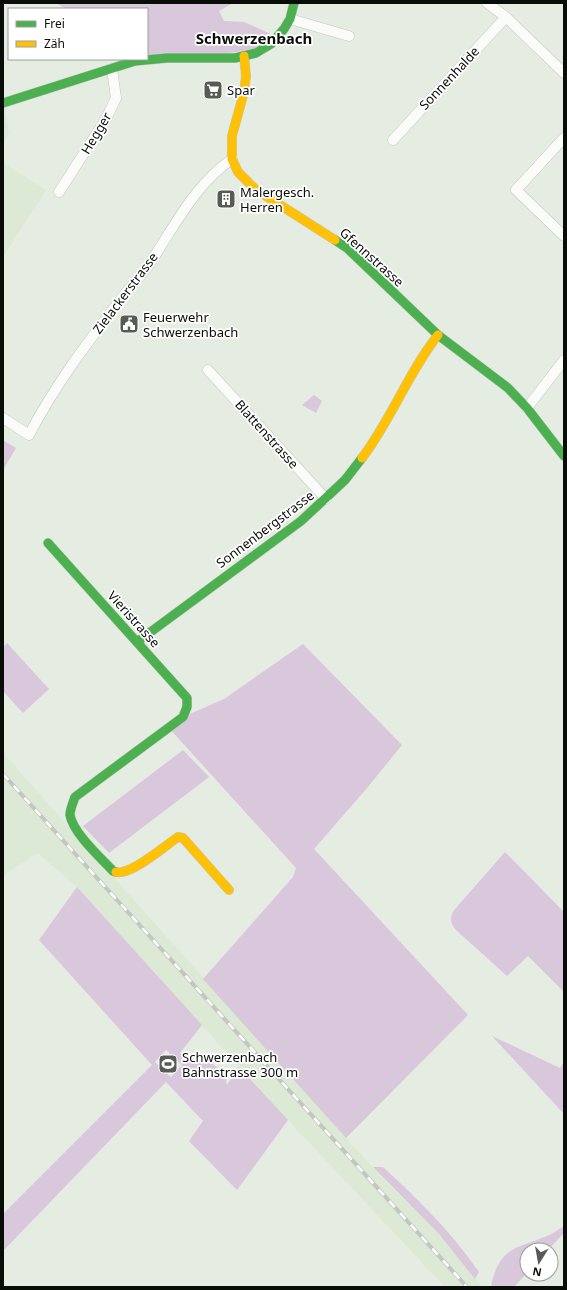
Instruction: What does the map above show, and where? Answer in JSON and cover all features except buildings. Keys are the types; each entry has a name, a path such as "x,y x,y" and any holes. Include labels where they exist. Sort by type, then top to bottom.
{"street":[{"path":"148,60 167,58 209,59 244,56 256,53 268,47 284,30 290,19 294,3"},
{"path":"487,3 506,17 564,73"},
{"name":"Sonnenhalde","path":"393,140 506,17"},
{"path":"290,19 349,36"},
{"path":"232,159 232,136 244,92 246,76 244,56"},
{"path":"3,103 67,84 135,61 146,60"},
{"name":"Hegger","path":"59,192 106,119 116,98 112,68"},
{"path":"564,138 516,190 564,236"},
{"name":"Gfennstrasse","path":"232,159 238,172 255,189 347,248 438,335 487,370 508,388 527,408 564,456"},
{"name":"Zielackerstrasse","path":"3,418 29,435 45,403 77,356 147,268 196,191 217,169 232,159"},
{"name":"Sonnenbergstrasse","path":"137,642 301,521 345,480 376,440 427,349 438,335"},
{"path":"527,408 564,360"},
{"name":"Blattenstrasse","path":"208,370 326,499"},
{"name":"Vieristrasse","path":"48,543 181,690 187,698 188,707 183,717 75,797 71,806 71,819 77,829 113,870 120,873 130,870 178,837 183,838 229,890"}],"shaded area":[{"path":"56,3 233,3 219,11 224,21 244,22 278,37 264,49 120,65 118,60 148,60 148,8 64,8"},
{"path":"3,107 5,107 9,133 3,143"},
{"path":"3,163 46,190 3,257"},
{"path":"314,395 322,401 316,413 302,405"},
{"path":"3,440 16,448 3,470"},
{"path":"7,643 49,689 23,713 3,691 3,647"},
{"path":"303,644 402,745 314,849 468,1015 346,1138 203,979 293,877 296,868 169,728 183,717 224,699"},
{"path":"183,750 209,777 109,853 83,826"},
{"path":"3,753 346,1138 388,1184 439,1234 482,1287 445,1287 288,1120 77,887 38,853 3,875"},
{"path":"505,852 564,912 564,992 528,956 507,976 452,925 451,917 455,909"},
{"path":"77,887 202,1025 180,1053 194,1062 204,1057 224,1073 227,1085 239,1067 288,1120 237,1190 189,1141 203,1121 166,1082 3,1251 3,1214 152,1065 39,940","holes":["166,1050 182,1065 171,1077 155,1062"]},
{"path":"492,1036 560,1068 564,1062 564,1114"},
{"path":"373,1167 383,1167 434,1217 458,1244 479,1272 475,1279 439,1234"},
{"path":"564,1226 564,1233 556,1242 532,1242 540,1239 552,1234"},
{"path":"518,1247 519,1282 514,1287 491,1287 495,1271 502,1259 509,1252"}],"railway":[{"path":"3,774 467,1287"}],"traffic: fast":[{"path":"148,60 167,58 235,58 256,53 271,44 284,29 290,19 294,3"},
{"path":"3,103 135,61 146,60"},
{"path":"335,240 347,248 438,335 508,388 527,408 564,456"},
{"path":"137,642 301,521 345,480 362,458"},
{"path":"48,543 187,698 187,707 183,717 75,797 70,815 76,830 113,871 116,872"}],"traffic: slow":[{"path":"244,56 246,76 244,92 232,136 232,159 238,172 255,189 335,240"},
{"path":"362,458 382,428 427,350 438,335"},
{"path":"116,872 122,872 138,865 178,837 183,838 229,890"}],"place":[{"name":"Spar","path":"213,90"},
{"name":"Malergesch. Herren","path":"226,199"},
{"name":"Feuerwehr Schwerzenbach","path":"129,324"},
{"name":"Schwerzenbach Bahnstrasse 300 m","path":"168,1064"}],"district":[{"name":"Schwerzenbach","path":"254,39"}]}
